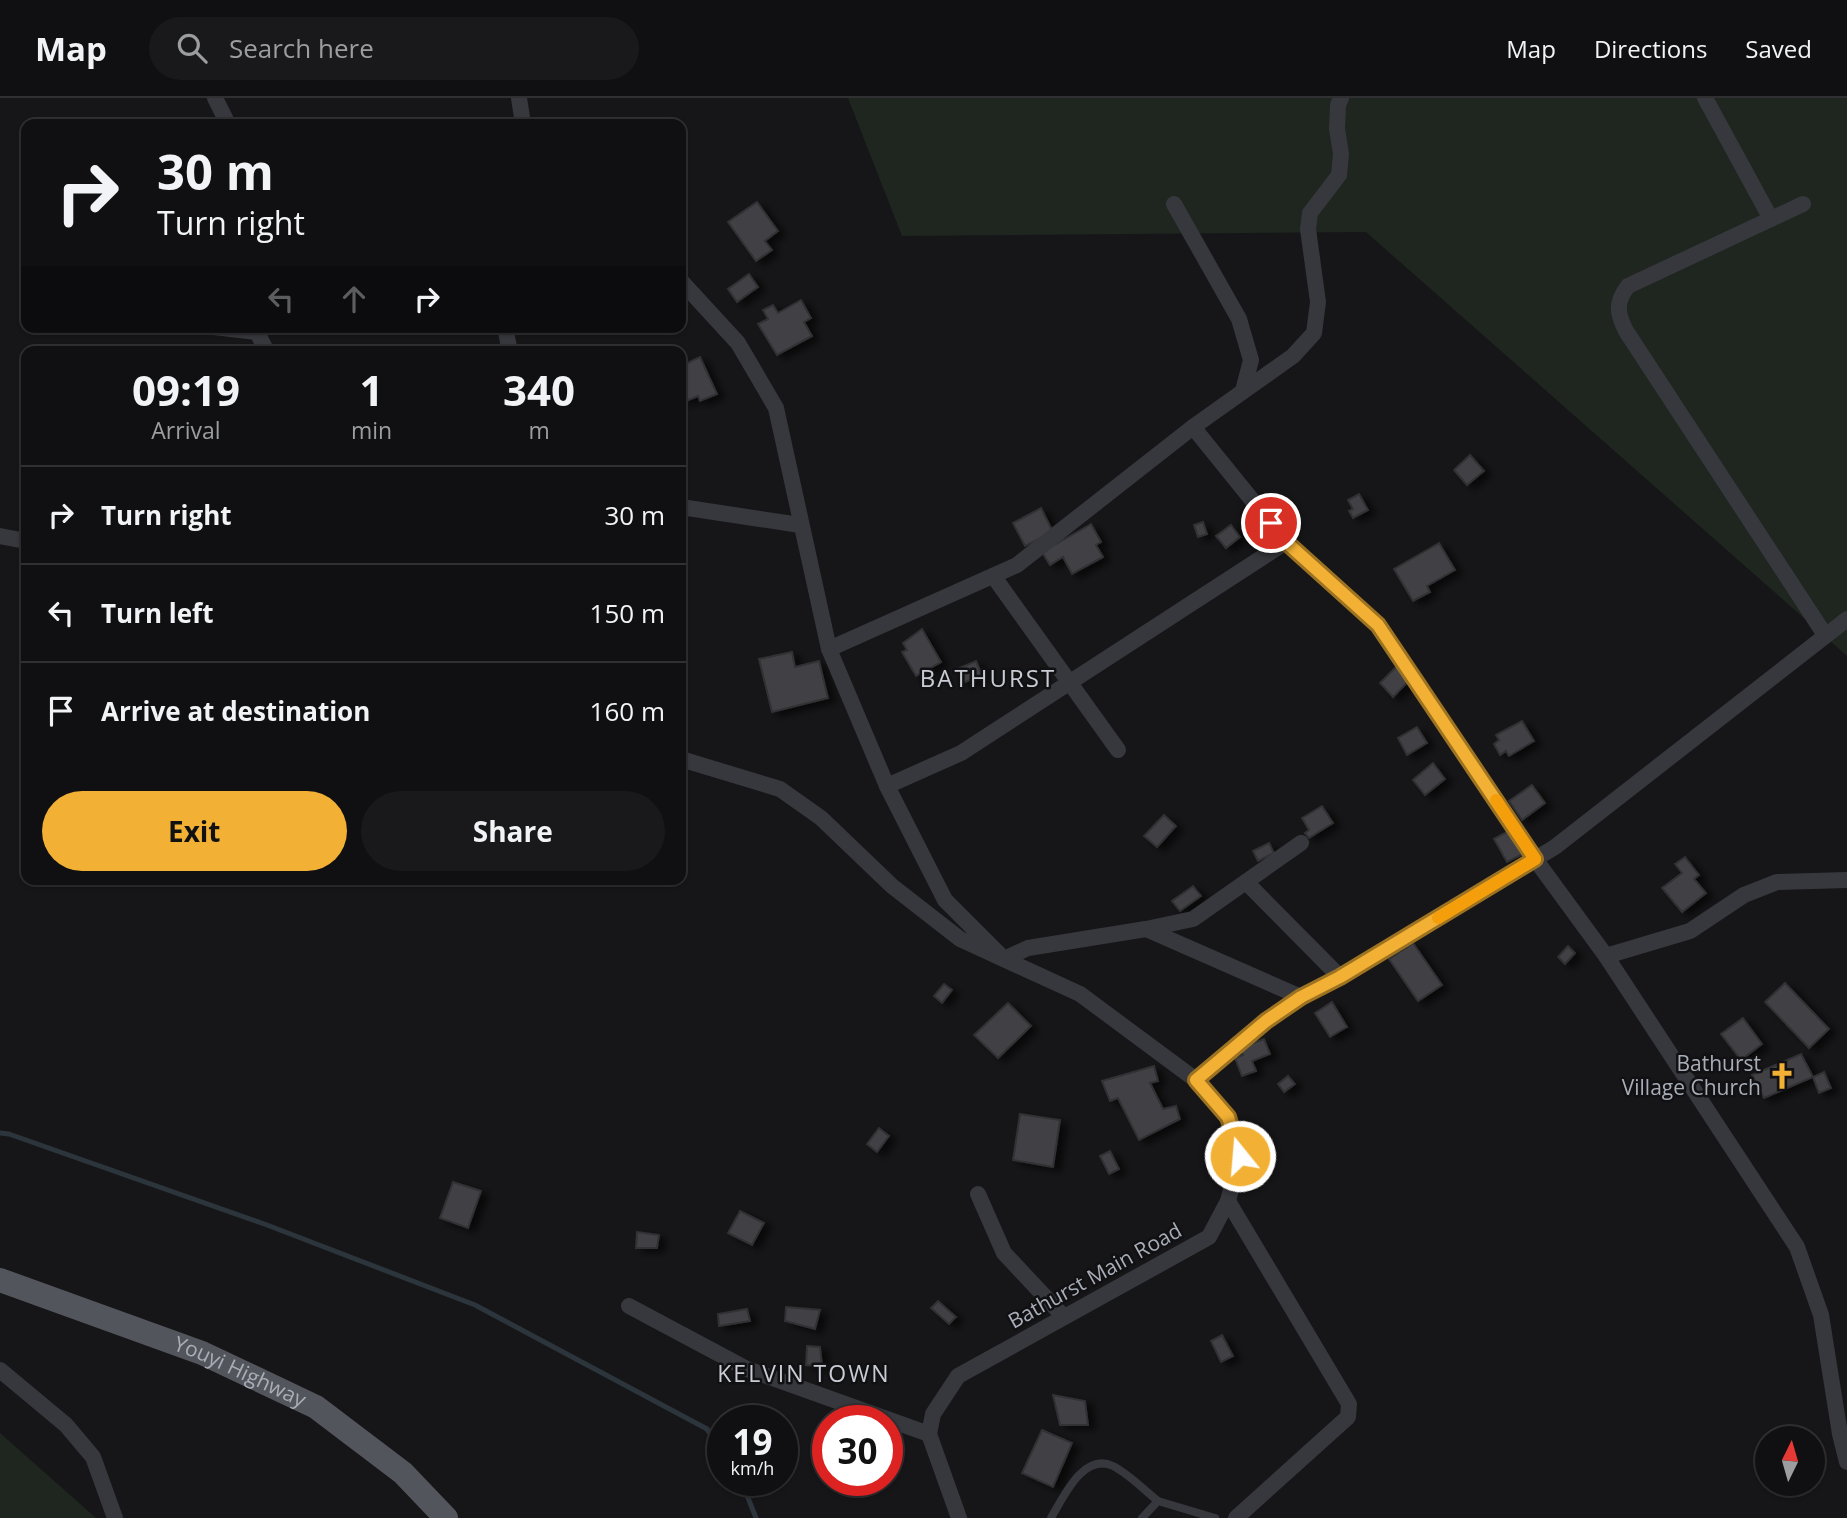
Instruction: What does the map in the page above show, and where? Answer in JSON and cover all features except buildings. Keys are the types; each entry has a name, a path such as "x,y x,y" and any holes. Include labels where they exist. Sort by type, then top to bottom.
{"main road":[{"name":"Youyi Highway","path":"0,1280 202,1353 317,1407 402,1473 446,1518"}],"street":[{"path":"215,98 226,119"},
{"path":"519,98 522,119"},
{"path":"829,649 1017,565 1193,427 1293,356 1314,333 1318,302 1308,229 1310,213 1339,175 1341,154 1337,117 1341,98"},
{"path":"1705,98 1770,219"},
{"path":"1174,204 1239,319 1251,360 1243,391"},
{"path":"1802,204 1628,286 1618,299 1618,315 1825,635"},
{"path":"686,286 738,343 776,408 829,649 887,786 945,900 1004,959 1028,948 1193,919 1301,843"},
{"path":"1193,427 1286,542 1378,625 1535,859 1606,956 1797,1247 1821,1315 1847,1462"},
{"path":"686,508 800,525"},
{"path":"0,536 21,540"},
{"path":"887,786 961,753 1286,542"},
{"path":"994,577 1118,750"},
{"path":"1196,1080 1266,1021 1301,997 1340,977 1555,846 1847,619"},
{"name":"Bathurst Main Road","path":"686,761 780,789 821,818 892,886 960,939 1080,994 1196,1080 1228,1117 1240,1156 1228,1202 1209,1237 958,1376 933,1414 929,1434"},
{"path":"1606,956 1690,931 1744,895 1777,882 1847,880"},
{"path":"1246,882 1340,977"},
{"path":"1146,929 1301,997"},
{"path":"978,1194 1003,1253 1064,1317"},
{"path":"1228,1202 1349,1404 1348,1418 1236,1518"},
{"path":"629,1306 747,1369 929,1434 959,1518"},
{"path":"0,1370 66,1425 93,1457 115,1518"}],"lane":[{"path":"1051,1518 1079,1473 1093,1465 1112,1465 1158,1501 1214,1518"},
{"path":"1142,1518 1158,1501"}],"shaded area":[{"path":"848,98 1847,98 1847,656 1366,232 902,236"},
{"path":"0,1433 96,1518 0,1518"}],"waterway":[{"path":"0,1133 267,1225 475,1305 707,1429"},
{"path":"747,1496 756,1518"}],"slow traffic":[{"path":"1438,918 1535,859 1496,800"}],"place":[{"name":"Bathurst Village Church","path":"1782,1076"}],"district":[{"name":"BATHURST","path":"988,679"},
{"name":"KELVIN TOWN","path":"804,1374"}],"route":[{"path":"1240,1156 1228,1117 1196,1080 1266,1021 1301,997 1340,977 1535,859 1378,625 1286,542 1271,523"}]}
